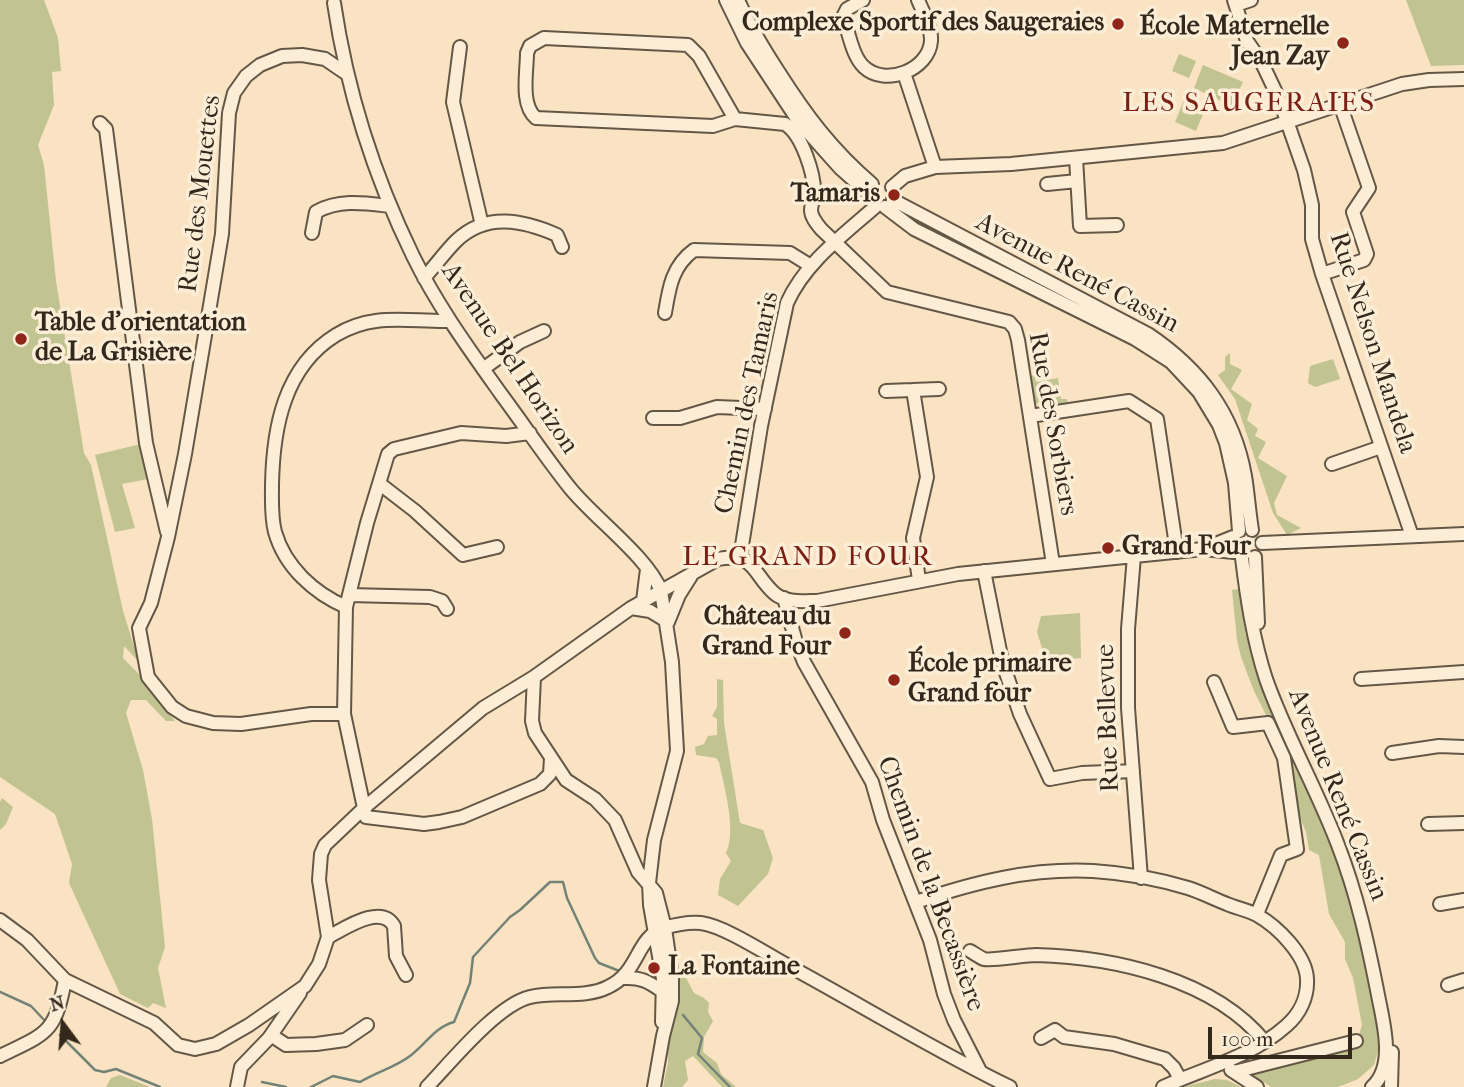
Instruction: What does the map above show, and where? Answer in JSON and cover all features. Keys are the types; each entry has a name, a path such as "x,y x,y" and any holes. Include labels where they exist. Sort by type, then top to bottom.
{"street":[{"path":"726,0 747,43 799,122 840,168 869,188"},
{"path":"738,0 755,35 806,113 832,148 869,188 868,201 886,200"},
{"path":"863,0 847,9 843,17 858,59 864,68 882,76 904,73 917,67 927,56 932,44 931,34 918,0"},
{"path":"1235,3 1251,0"},
{"name":"Avenue Bel Horizon","path":"334,3 347,75 368,147 390,206 424,278 483,369 571,490 647,569 661,591"},
{"name":"Rue Nelson Mandela","path":"1235,3 1248,41 1262,63 1288,121 1310,187 1312,239 1322,274 1412,536"},
{"path":"734,119 699,56 688,45 544,38 530,46 527,53 527,104 529,112 536,118 713,126 734,119 785,124 790,127 804,149 811,174 814,194 811,211 821,229 835,242"},
{"path":"460,47 453,102 482,225"},
{"name":"Rue des Mouettes","path":"344,714 311,713 241,724 213,723 186,716 172,708 148,677 139,628 151,603 185,454 222,234 229,113 234,93 246,76 260,65 282,56 302,55 325,59 347,75"},
{"path":"904,73 935,167"},
{"name":"Chemin des Tamaris","path":"740,558 751,482 787,303 795,285 811,266 835,242 886,200 905,176 935,167 1011,164 1223,142 1402,84 1464,79"},
{"path":"1322,274 1364,260 1367,254 1353,212 1369,188 1340,104"},
{"path":"100,123 106,129 108,142 146,443 168,537"},
{"path":"1076,158 1080,226 1117,225"},
{"name":"Avenue René Cassin","path":"869,188 880,181 886,200 1148,334 1185,361 1220,405 1236,440 1245,476 1242,532"},
{"path":"1048,184 1077,181"},
{"path":"312,233 316,212 329,204 342,202 390,206"},
{"path":"424,278 456,240 474,228 502,220 517,221 557,235 562,247"},
{"name":"Rue des Sorbiers","path":"835,242 887,292 1009,322 1015,329 1053,564"},
{"path":"665,313 671,279 685,256 694,250 790,253 811,266"},
{"path":"447,609 442,601 430,597 330,600 300,577 275,532 272,468 275,434 283,403 300,370 311,356 338,334 363,323 386,319 450,321"},
{"path":"483,369 520,342 544,331"},
{"path":"886,391 939,389"},
{"path":"914,390 927,477 913,538 919,580"},
{"path":"1030,416 1129,401 1157,419 1177,552"},
{"path":"653,418 680,418 717,407 765,409"},
{"path":"530,433 506,436 461,433 394,449 388,454 382,467 380,484 347,601 344,714 366,817 424,824 462,817 540,784 550,774 551,757"},
{"path":"1332,464 1381,447"},
{"path":"380,484 409,506 463,555 497,547"},
{"path":"1238,555 1232,546 1242,532"},
{"path":"237,1087 241,1067 271,1035 319,964 328,937 319,880 321,853 325,845 364,808 483,708 534,677 637,605 718,559 731,556 749,561 774,593 798,601 817,601 919,580 1053,564 1203,549 1255,557 1262,549 1262,543 1260,535 1242,532 1203,549"},
{"path":"1262,543 1464,534"},
{"name":"Avenue René Cassin","path":"1238,555 1253,636 1267,681 1338,844 1353,883 1367,935 1386,1046 1384,1064 1375,1085 1371,1087"},
{"name":"Rue Bellevue","path":"1134,556 1128,629 1128,708 1141,878"},
{"name":"Avenue René Cassin","path":"1255,557 1258,619 1273,681 1341,833 1374,939 1392,1047 1391,1087"},
{"path":"637,605 647,569"},
{"path":"984,571 1002,661 1020,714 1050,779 1082,773 1133,771"},
{"path":"667,622 678,595 693,573"},
{"path":"654,1087 672,1001 672,977 649,883 654,840 677,751 673,662 661,591"},
{"name":"Chemin de la Becassière","path":"784,598 804,662 872,782 883,820 930,940 944,994 954,1020 981,1072"},
{"path":"637,605 667,622"},
{"path":"1361,679 1464,672"},
{"path":"534,677 531,722 535,733 566,780 595,799 615,820 638,872 649,883"},
{"path":"1214,682 1227,727 1268,723 1283,758 1297,849 1280,855 1256,914"},
{"path":"506,693 520,694 532,699"},
{"path":"1392,753 1439,746 1464,747"},
{"path":"1428,824 1464,823"},
{"path":"916,902 968,884 1015,875 1092,871 1190,888 1256,914 1286,938 1300,955 1307,977 1305,1001 1288,1025 1265,1042 1222,1064 1163,1087"},
{"path":"1440,904 1464,900"},
{"path":"328,937 369,918 378,916 392,921 396,956 406,975"},
{"path":"0,919 32,945 65,980 142,1016 178,1045 195,1049 216,1044 305,986"},
{"path":"624,978 648,937 660,930 700,923 766,953 1010,1087"},
{"path":"660,930 663,1036"},
{"path":"970,951 986,960 1035,955 1085,958 1141,970 1210,998 1239,1015 1265,1042"},
{"path":"427,1087 515,1001 532,996 590,993 606,989 624,978 637,977 662,991"},
{"path":"0,1056 45,1033 52,1026 59,1012 65,980"},
{"path":"1448,985 1464,980"},
{"path":"271,1035 286,1045 316,1044 345,1040 367,1025"},
{"path":"1041,1038 1055,1030 1064,1037 1114,1044 1152,1055 1165,1059 1180,1079"},
{"path":"1234,1072 1356,1041"},
{"path":"1222,1064 1257,1087"}],"green space":[{"path":"0,0 44,0 58,38 61,71 52,72 54,105 38,145 44,165 56,281 84,453 91,465 123,611 139,662 124,646 123,658 175,721 166,721 146,700 131,700 126,713 143,770 152,819 165,947 158,968 166,1008 153,1003 148,1008 120,994 69,883 72,864 55,814 0,777"},
{"path":"1406,0 1464,0 1464,65 1431,66"},
{"path":"1179,54 1196,61 1189,78 1172,71"},
{"path":"1203,65 1243,82 1232,106 1194,88"},
{"path":"1185,98 1206,107 1196,131 1175,122"},
{"path":"1230,353 1230,364 1242,370 1231,389 1252,404 1247,420 1258,429 1255,436 1266,442 1258,458 1287,476 1274,503 1277,515 1301,528 1287,535 1273,513 1235,399 1218,375 1225,370 1225,357"},
{"path":"1333,359 1340,379 1315,387 1308,383 1310,366"},
{"path":"1035,375 1036,382 1058,378 1061,399 1067,399 1068,405 1042,409 1041,403 1034,404 1029,376"},
{"path":"141,444 148,479 122,484 135,528 115,532 95,455"},
{"path":"1239,589 1246,635 1259,675 1343,869 1380,1023 1379,1048 1374,1065 1358,1079 1337,1087 1271,1087 1252,1074 1356,1045 1362,1025 1353,978 1345,959 1345,942 1329,914 1319,855 1309,850 1306,832 1296,808 1287,757 1254,691 1241,657 1232,590"},
{"path":"1080,613 1081,658 1046,661 1037,632 1041,616"},
{"path":"717,679 723,680 724,723 740,823 763,830 773,858 768,874 738,906 718,895 720,879 731,861 726,853 730,821 719,762 716,758 696,755 695,747 704,744 708,736 717,735 717,719 712,716 717,707"},
{"path":"2,798 13,807 6,824 0,830 0,802"},
{"path":"681,973 694,993 709,1003 708,1012 713,1021 704,1037 703,1052 717,1063 721,1074 736,1087 722,1087 693,1056 685,1061 688,1080 682,1087 663,1087 668,1063 668,1035 676,975"},
{"path":"120,1075 150,1087 106,1087 111,1078"},
{"path":"1215,1079 1227,1080 1241,1087 1182,1087"}],"waterway":[{"path":"311,1087 333,1076 360,1082 404,1060 436,1032 454,1022 470,983 473,957 510,917 550,882 563,882 567,898 595,958 599,963 622,972"},
{"path":"0,992 31,1006 46,1022"},
{"path":"683,1015 702,1038 698,1054 730,1087"},
{"path":"60,1035 95,1070 104,1072 116,1069 160,1087"},
{"path":"262,1082 286,1087"}],"place":[{"name":"Complexe Sportif des Saugeraies","path":"1118,24"},
{"name":"École Maternelle Jean Zay","path":"1343,43"},
{"name":"Tamaris","path":"894,195"},
{"name":"Table d'orientation de La Grisière","path":"21,339"},
{"name":"Grand Four","path":"1108,548"},
{"name":"Château du Grand Four","path":"845,633"},
{"name":"École primaire Grand four","path":"894,680"},
{"name":"La Fontaine","path":"654,968"}],"district":[{"name":"LES SAUGERAIES","path":"1249,104"},
{"name":"LE GRAND FOUR","path":"808,558"}]}
